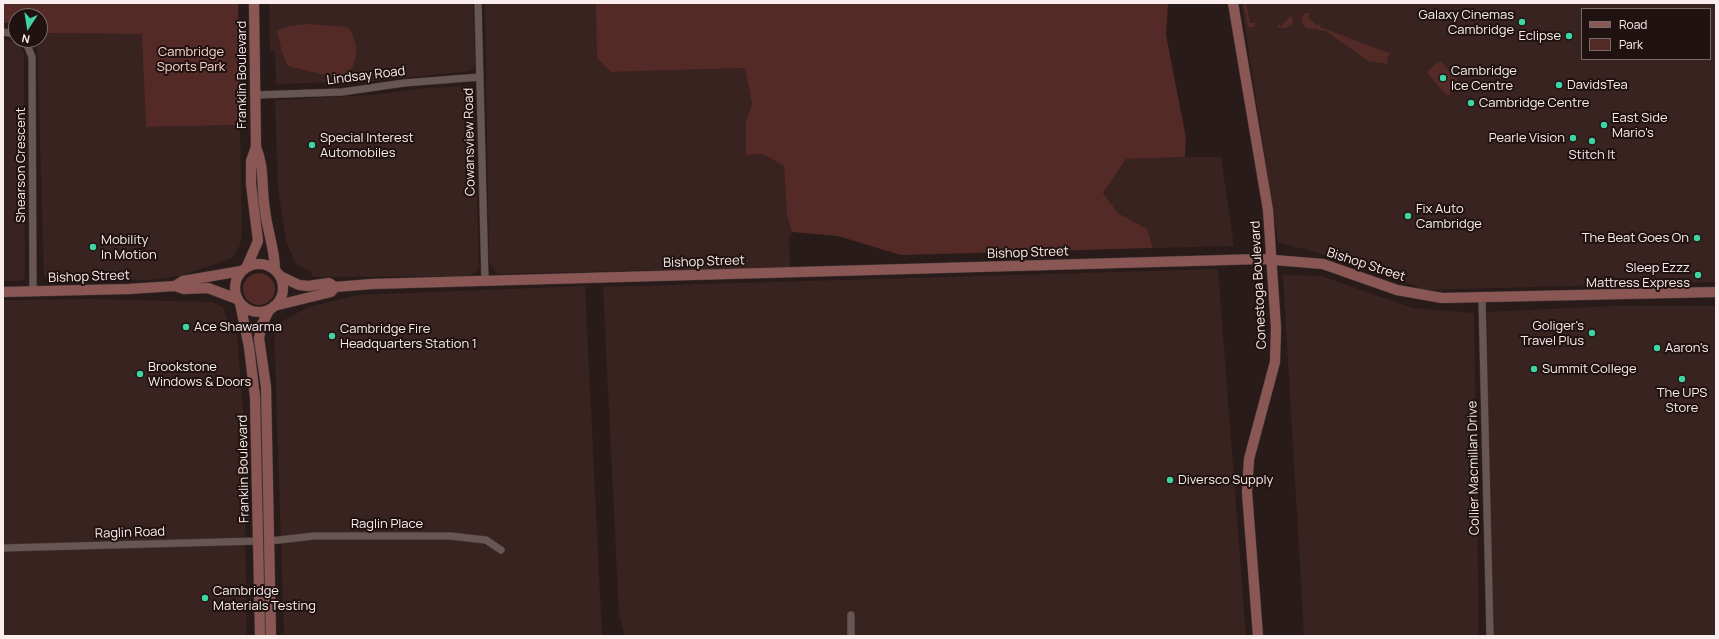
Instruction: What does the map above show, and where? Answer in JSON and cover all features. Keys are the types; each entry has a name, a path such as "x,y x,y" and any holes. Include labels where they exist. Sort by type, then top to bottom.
{"main road":[{"name":"Franklin Boulevard","path":"244,269 258,241 251,184 251,161 256,147 254,3"},
{"name":"Conestoga Boulevard","path":"1233,3 1266,197 1276,328 1275,362 1249,459 1247,492 1258,636"},
{"name":"Franklin Boulevard","path":"256,147 262,162 264,210 277,273"},
{"name":"Bishop Street","path":"277,273 299,285 308,286 329,284 335,287 485,281 1271,260 1324,264 1413,294 1442,298 1482,299 1716,292"},
{"path":"262,264 277,273 282,284 282,292 280,300 272,308 254,312 238,301 234,290 236,280 244,269 262,264"},
{"name":"Bishop Street","path":"175,286 183,281 244,269"},
{"name":"Bishop Street","path":"3,292 129,289 175,286 184,289 208,288 238,301"},
{"name":"Bishop Street","path":"272,308 331,292 335,287"},
{"name":"Franklin Boulevard","path":"238,301 249,347 254,384 260,636"},
{"name":"Franklin Boulevard","path":"271,636 266,387 259,338 262,324 272,308"}],"street":[{"name":"Cowansview Road","path":"478,3 485,281"},
{"name":"Shearson Crescent","path":"28,48 32,57 33,292"},
{"name":"Lindsay Road","path":"256,95 342,92 404,83 480,77"},
{"name":"Collier Macmillan Drive","path":"1482,299 1490,636"},
{"name":"Raglin Place","path":"270,541 314,536 450,536 486,540 501,550"},
{"name":"Raglin Road","path":"3,548 258,541"},
{"path":"851,615 851,636"}],"shaded area":[{"path":"269,3 473,3 475,65 470,71 374,81 276,84 275,51 270,51"},
{"path":"485,3 596,3 611,72 745,68 752,104 746,121 746,155 763,154 784,166 787,216 792,232 789,240 790,267 498,274 489,262"},
{"path":"1241,3 1716,3 1716,282 1425,290 1368,267 1278,242"},
{"path":"48,33 143,34 146,127 240,125 242,232 240,245 232,258 180,276 147,280 44,277 37,48 48,48"},
{"path":"3,40 8,40 8,48 21,48 24,53 25,278 19,281 3,281"},
{"path":"468,86 474,93 479,267 477,271 469,276 311,277 312,273 296,264 286,241 278,188 275,100 372,95 426,88"},
{"path":"1221,157 1234,246 1153,248 1147,229 1118,213 1103,193 1126,159"},
{"path":"1218,269 1246,636 625,636 619,615 603,287"},
{"path":"1283,275 1321,276 1413,308 1474,313 1479,636 1304,636"},
{"path":"585,286 602,636 284,636 274,326 308,307 358,295"},
{"path":"94,299 212,302 223,307 232,334 237,333 243,410 247,636 3,636 3,300"},
{"path":"1614,306 1716,306 1716,636 1491,636 1487,312"}],"green space":[{"name":"Cambridge Sports Park","path":"3,3 238,3 240,125 146,127 142,34 48,33 48,8 8,8 8,23 3,23"},
{"path":"596,3 1168,3 1166,35 1186,138 1185,157 1126,159 1103,193 1118,213 1147,229 1153,248 901,255 838,236 792,232 787,216 784,166 763,154 746,155 746,121 752,104 745,68 611,72 597,58"},
{"path":"1243,3 1246,3 1250,23 1255,23 1255,27 1248,27"},
{"path":"1288,13 1293,19 1292,25 1286,28 1278,28 1278,24 1281,26 1290,17"},
{"path":"1305,13 1310,13 1308,17 1317,26 1321,23 1320,27 1391,54 1387,57 1388,64 1368,61 1326,31 1307,28 1303,25 1302,20 1302,16"},
{"path":"306,24 348,27 356,46 356,52 351,71 347,77 337,78 288,66 282,52 277,31 290,26"},
{"name":"Cambridge Ice Centre","path":"1441,61 1459,82 1459,85 1449,95 1446,95 1427,72"},
{"path":"259,273 265,274 272,280 275,289 274,295 268,302 259,305 253,304 246,298 243,289 244,283 250,276"}],"place":[{"name":"Galaxy Cinemas Cambridge","path":"1522,22"},
{"name":"Eclipse","path":"1569,36"},
{"name":"Cambridge Ice Centre","path":"1443,78"},
{"name":"DavidsTea","path":"1559,85"},
{"name":"Cambridge Centre","path":"1471,103"},
{"name":"East Side Mario's","path":"1604,125"},
{"name":"Pearle Vision","path":"1573,138"},
{"name":"Stitch It","path":"1592,141"},
{"name":"Special Interest Automobiles","path":"312,145"},
{"name":"Fix Auto Cambridge","path":"1408,216"},
{"name":"The Beat Goes On","path":"1697,238"},
{"name":"Mobility In Motion","path":"93,247"},
{"name":"Sleep Ezzz Mattress Express","path":"1698,275"},
{"name":"Ace Shawarma","path":"186,327"},
{"name":"Goliger's Travel Plus","path":"1592,333"},
{"name":"Cambridge Fire Headquarters Station 1","path":"332,336"},
{"name":"Aaron's","path":"1657,348"},
{"name":"Summit College","path":"1534,369"},
{"name":"Brookstone Windows & Doors","path":"140,374"},
{"name":"The UPS Store","path":"1682,379"},
{"name":"Diversco Supply","path":"1170,480"},
{"name":"Cambridge Materials Testing","path":"205,598"}]}
